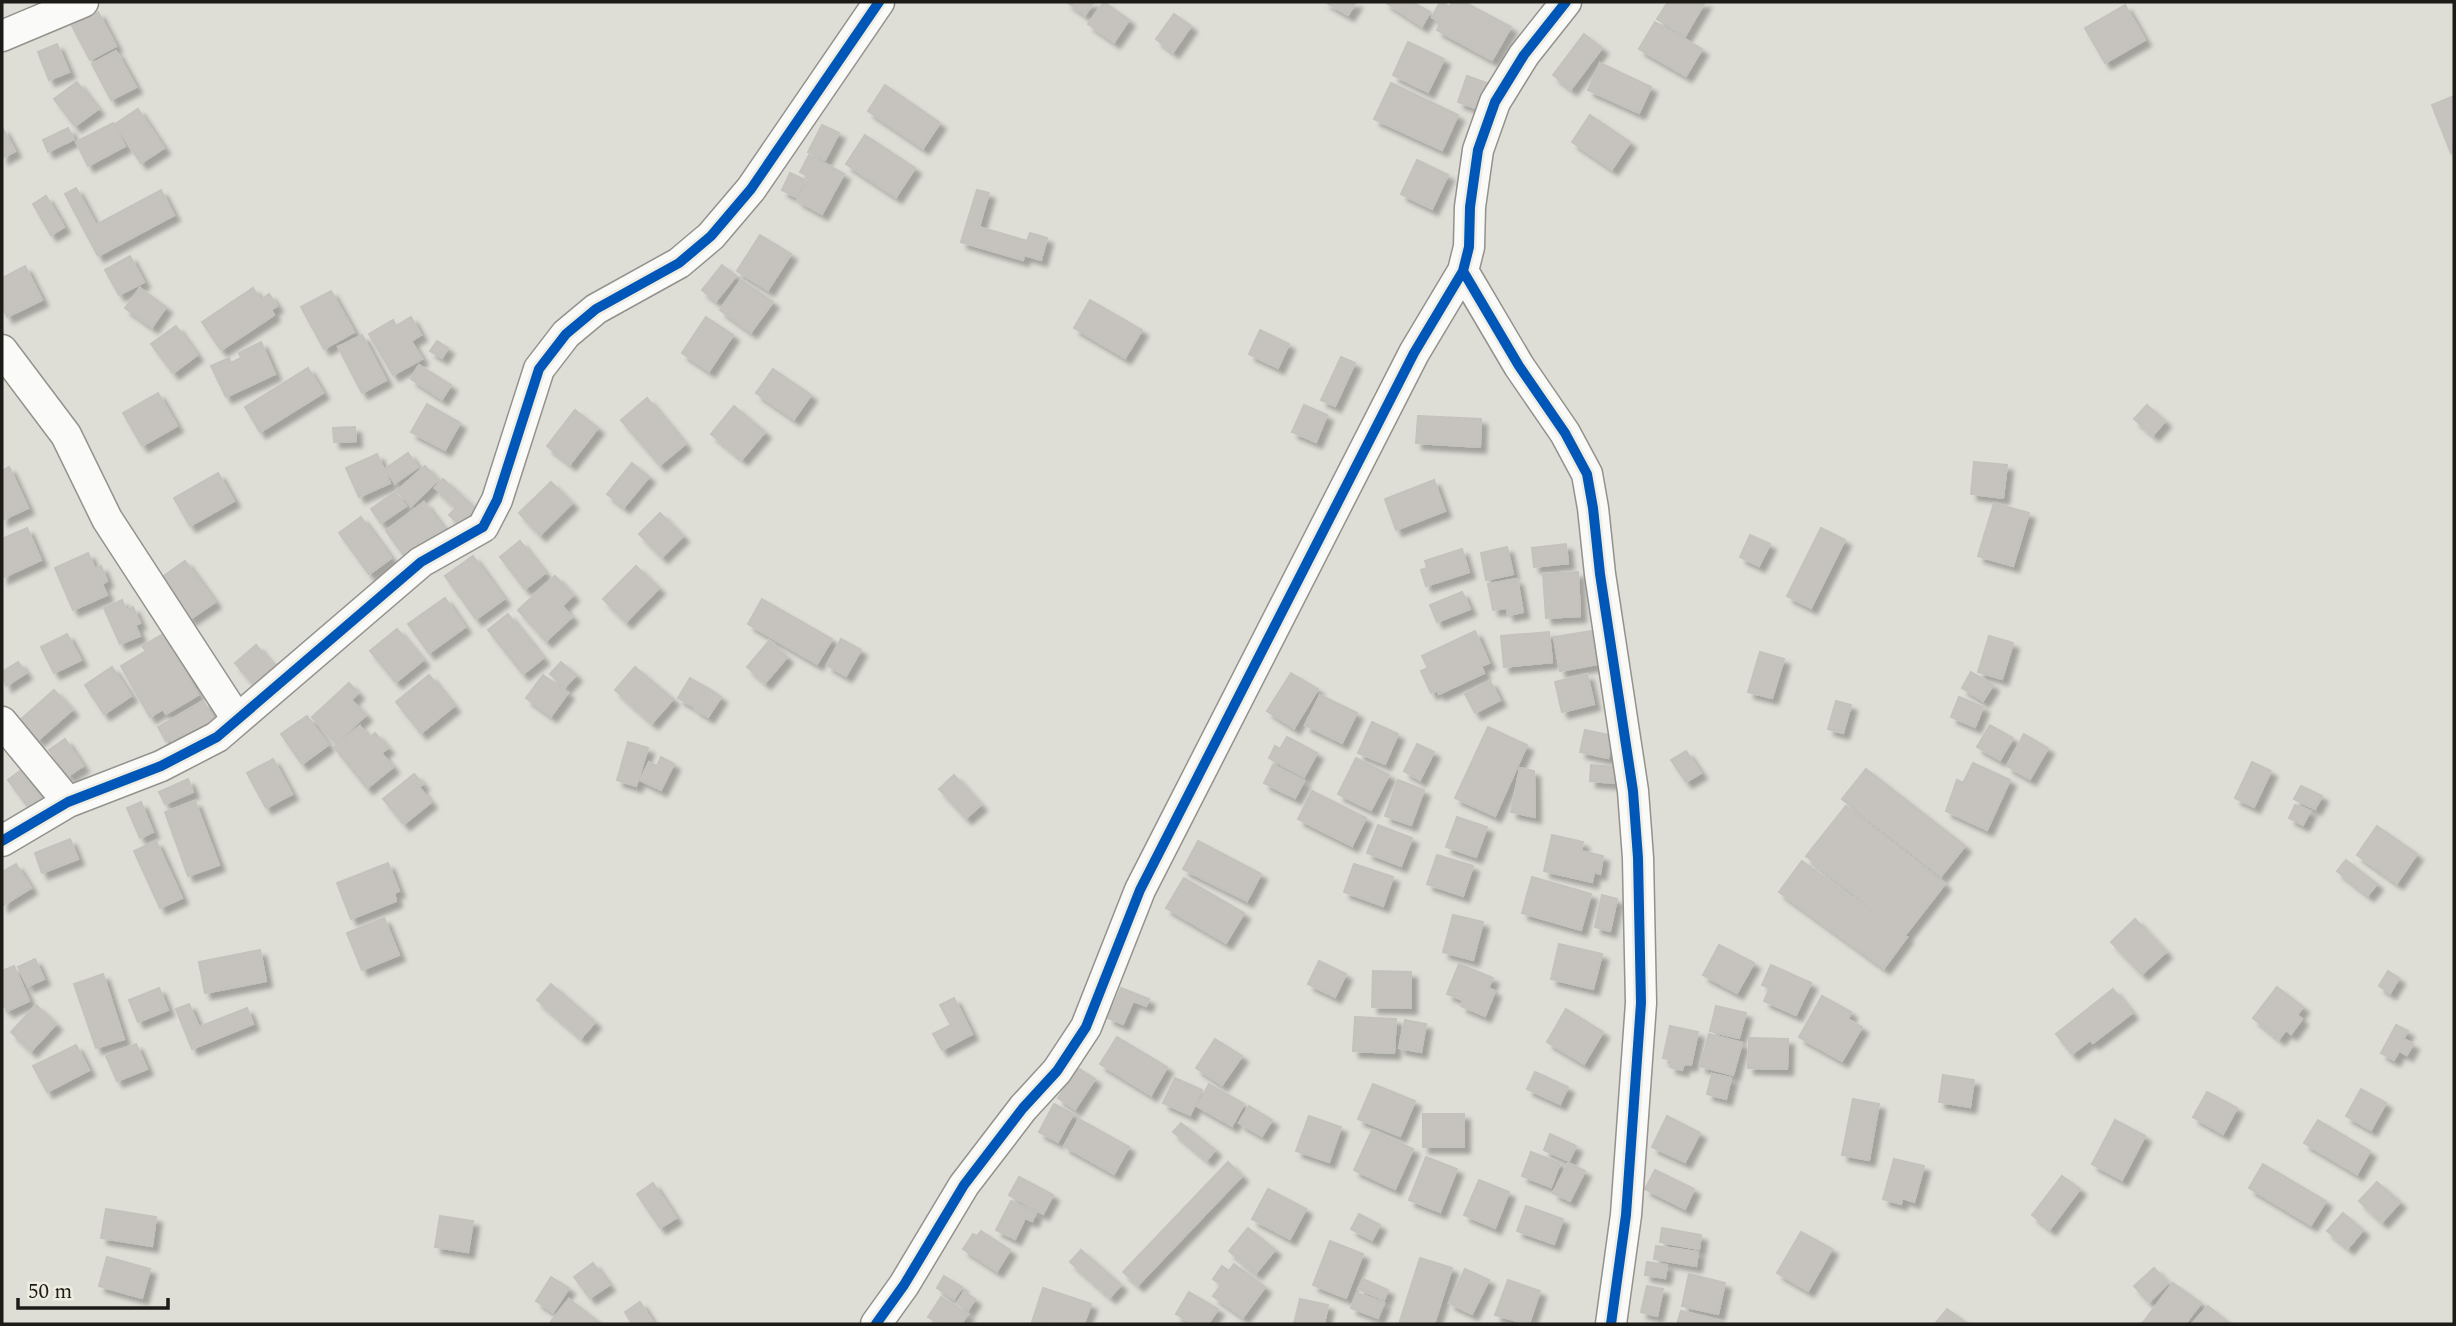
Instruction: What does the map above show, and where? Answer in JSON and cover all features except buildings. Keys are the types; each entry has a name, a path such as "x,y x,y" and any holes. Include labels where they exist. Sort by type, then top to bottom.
{"street":[{"path":"2,36 83,2"},
{"path":"2,841 68,803 161,766 217,737 421,562 483,527 497,500 539,369 566,334 596,309 679,263 711,236 751,189 879,2"},
{"path":"876,1324 904,1285 964,1185 1023,1108 1057,1071 1086,1027 1140,890 1414,353 1463,271 1469,247 1470,207 1478,150 1495,102 1524,55 1566,2"},
{"path":"1463,271 1519,366 1566,433 1587,474 1633,791 1638,858 1641,1003 1626,1215 1611,1324"},
{"path":"2,350 66,435 107,519 237,719"},
{"path":"2,722 68,803"}],"cycle path":[{"path":"2,841 68,802 161,766 217,737 421,562 483,527 497,500 539,369 566,334 596,309 679,263 711,236 751,189 879,2"},
{"path":"876,1324 904,1285 964,1185 1023,1108 1057,1071 1086,1027 1140,890 1414,353 1463,271 1469,247 1470,207 1478,150 1495,102 1524,55 1566,2"},
{"path":"1463,271 1519,366 1565,433 1587,474 1633,791 1638,858 1641,1003 1626,1215 1611,1324"}]}
